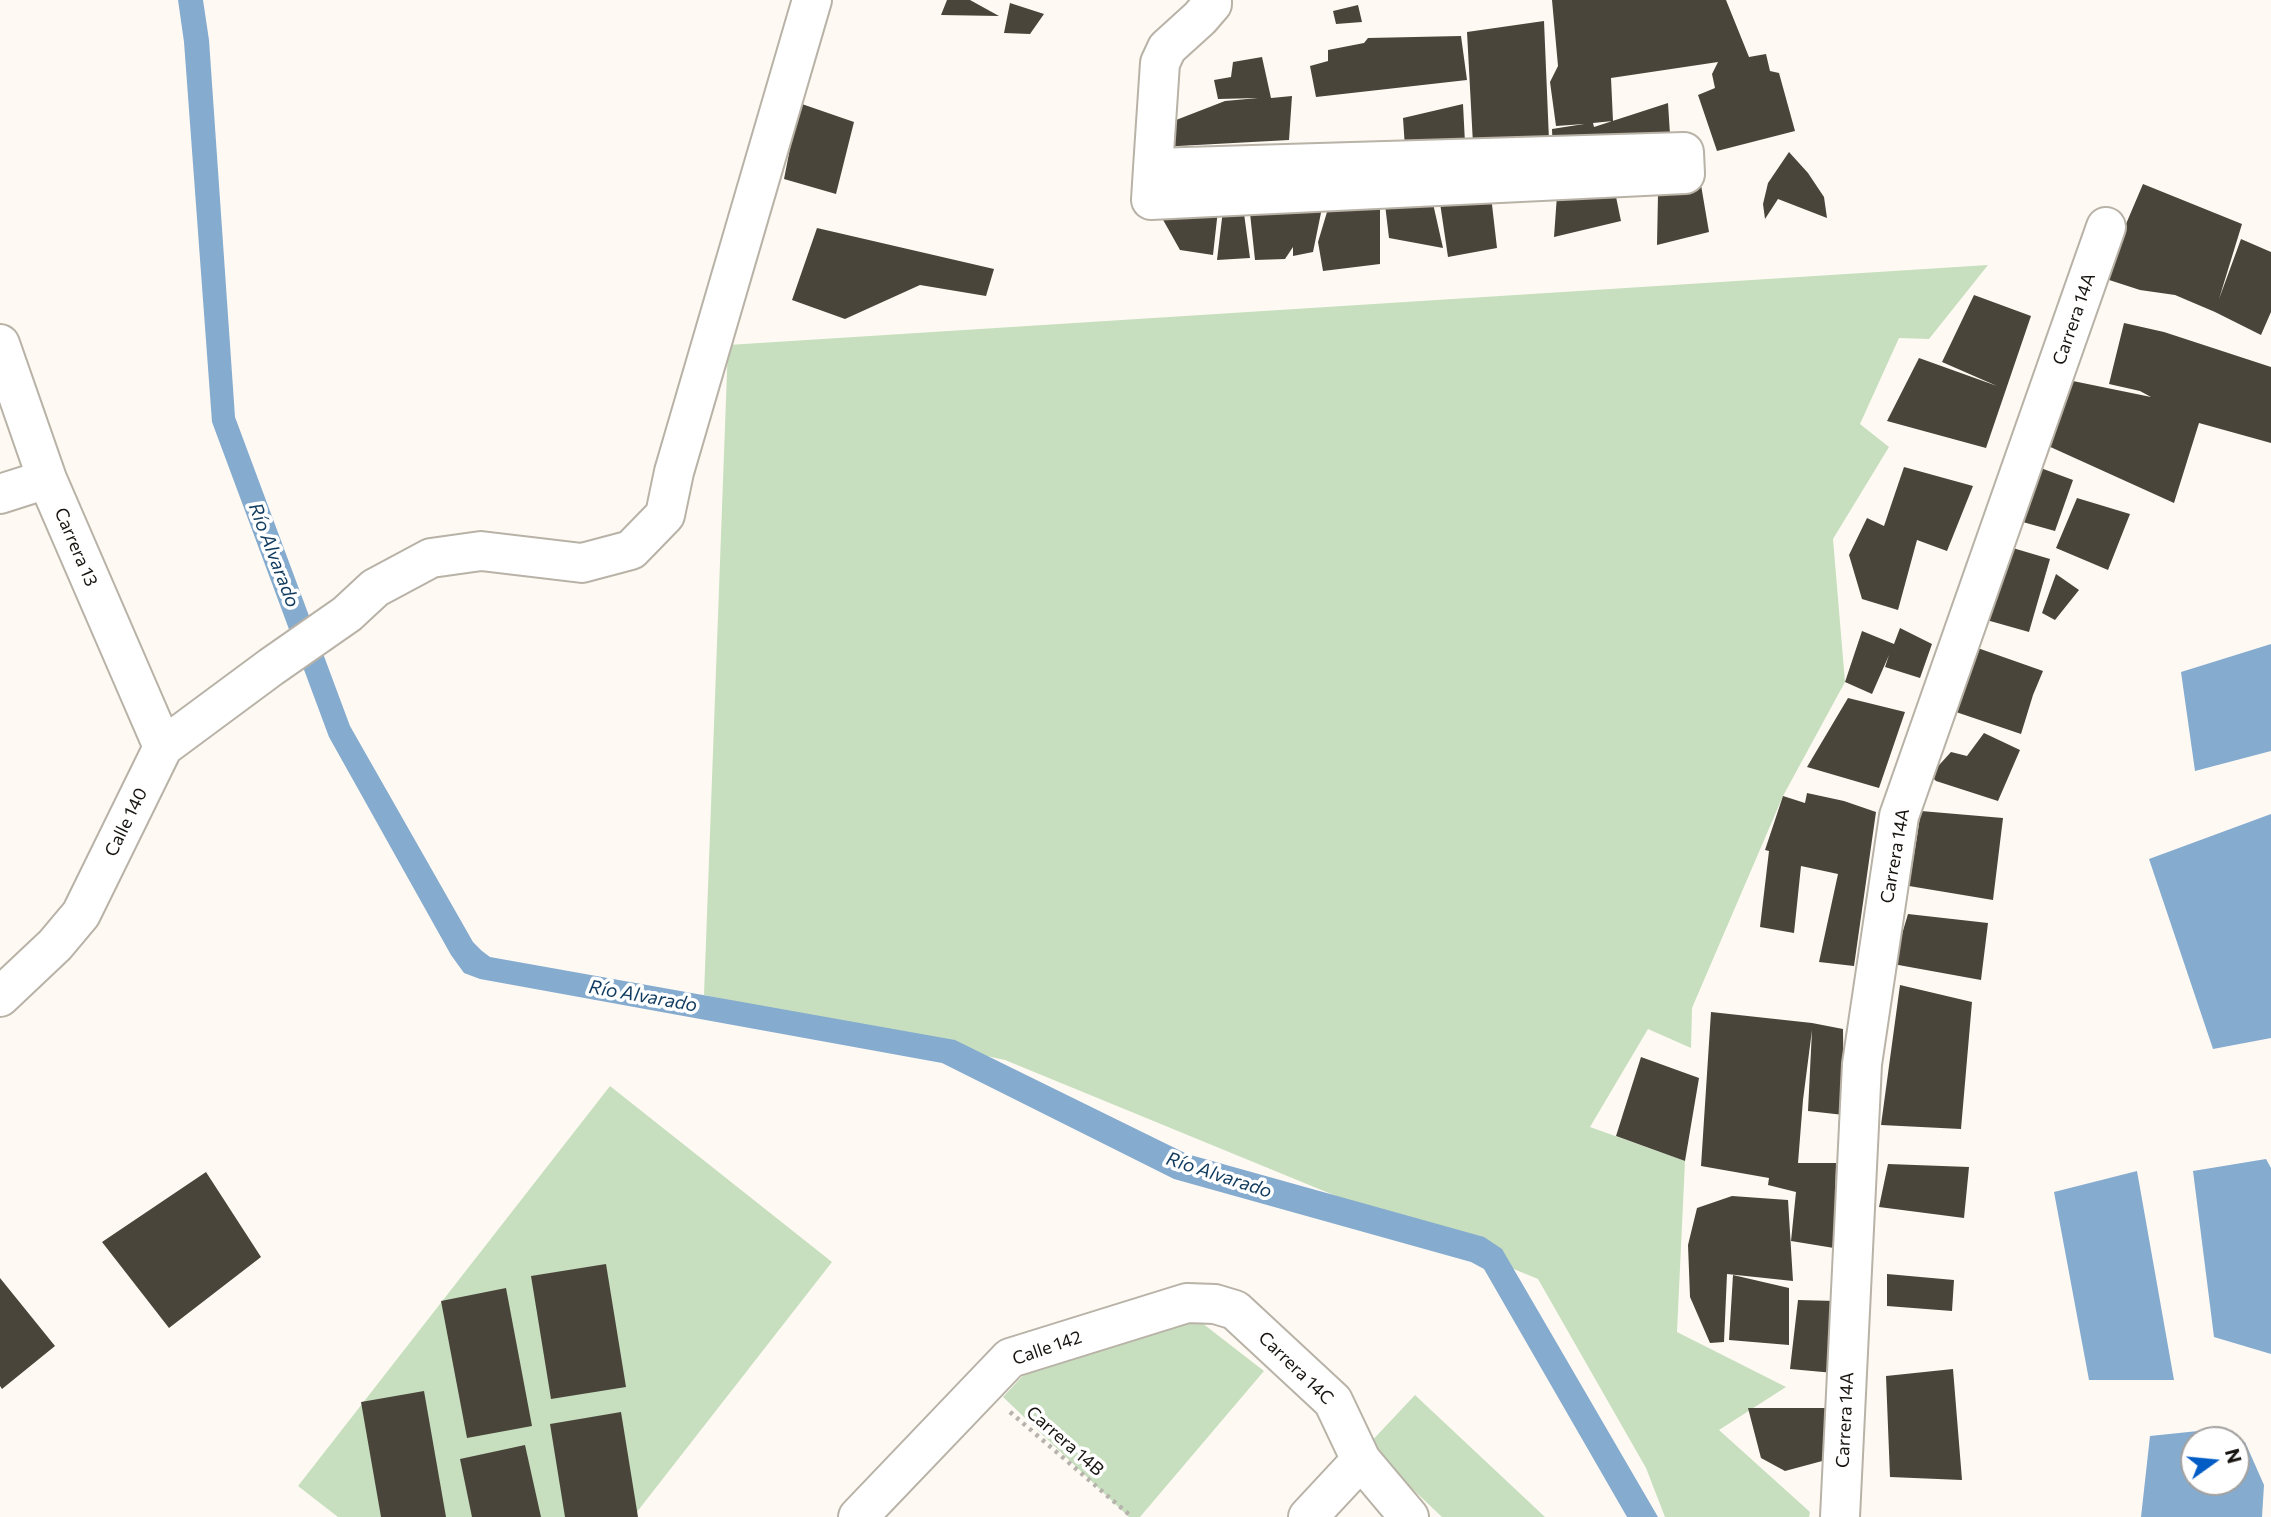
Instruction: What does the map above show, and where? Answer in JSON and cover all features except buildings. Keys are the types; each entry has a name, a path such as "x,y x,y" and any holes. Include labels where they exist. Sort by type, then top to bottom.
{"street":[{"name":"Calle 140","path":"0,997 55,946 81,914 163,747 347,614 375,588 431,558 481,551 582,563 631,550 665,515 674,472 812,0"},
{"path":"1152,184 1160,63 1167,48 1200,18 1212,4 1212,0"},
{"path":"1684,152 1685,174 1152,184 1684,152"},
{"name":"Carrera 14A","path":"1840,1517 1862,1064 1899,816 2106,228"},
{"name":"Carrera 13","path":"0,344 47,480 163,747"},
{"path":"0,494 47,480"},
{"name":"Calle 142","path":"858,1517 1010,1358 1187,1303 1215,1304"},
{"name":"Carrera 14C","path":"1215,1304 1235,1310 1333,1401 1361,1460 1409,1517"},
{"path":"1308,1517 1361,1460"}],"path":[{"name":"Carrera 14B","path":"981,1387 1132,1517"}],"green space":[{"path":"1988,265 1929,339 1899,338 1860,424 1889,447 1833,539 1845,682 1783,796 1692,1008 1691,1048 1648,1029 1590,1127 1685,1161 1677,1332 1786,1387 1719,1430 1810,1512 1809,1517 1665,1517 1646,1468 1538,1279 1005,1060 704,995 728,345"},
{"path":"610,1086 832,1262 633,1517 338,1517 298,1486"},
{"path":"1193,1316 1264,1371 1140,1517 1129,1517 1003,1397 1044,1353"},
{"path":"1415,1395 1545,1517 1442,1517 1367,1446"}],"water":[{"name":"Río Alvarado","path":"178,0 203,0 209,40 235,417 350,726 473,942 490,957 955,1040 1187,1154 1484,1237 1502,1249 1658,1517 1627,1517 1484,1269 1471,1262 1174,1179 942,1063 480,979 464,973 451,955 329,737 212,422 184,42"},
{"path":"2271,644 2271,751 2195,771 2181,672"},
{"path":"2271,814 2271,1038 2213,1049 2149,859"},
{"path":"2266,1159 2271,1168 2271,1354 2214,1337 2193,1171"},
{"path":"2137,1171 2174,1380 2089,1380 2054,1192"},
{"path":"2180,1433 2180,1496 2250,1496 2250,1453 2264,1485 2262,1517 2141,1517 2150,1436"}]}
